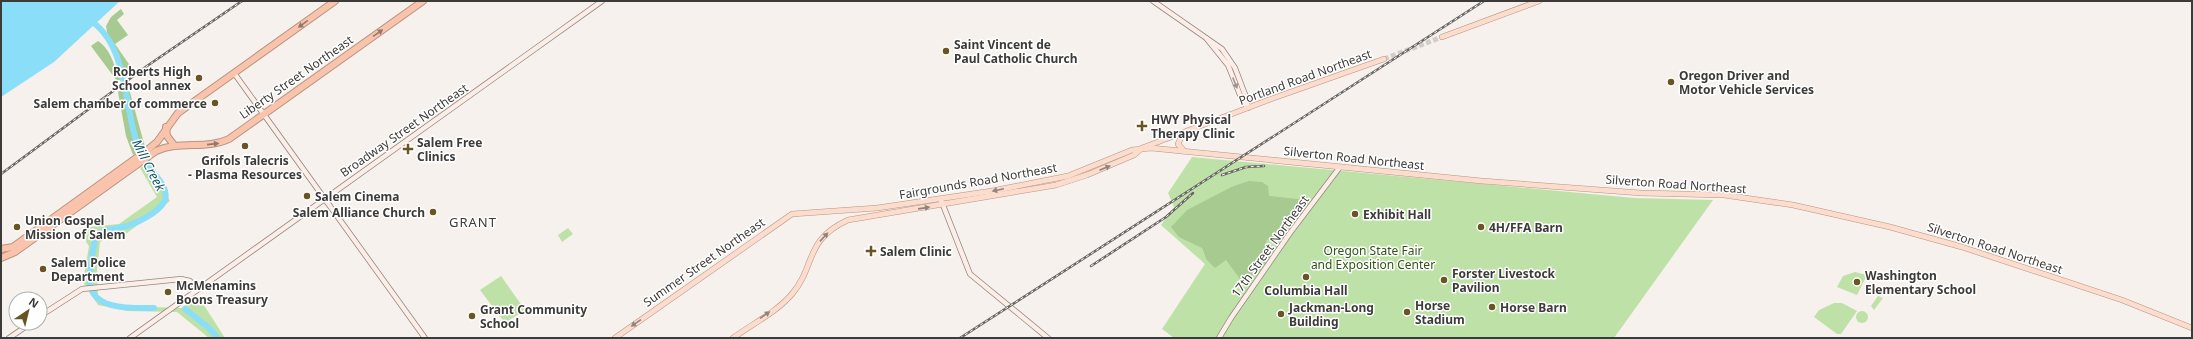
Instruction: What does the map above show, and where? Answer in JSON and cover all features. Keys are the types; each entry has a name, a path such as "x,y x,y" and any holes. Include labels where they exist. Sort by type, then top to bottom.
{"highway":[{"path":"1,257 12,251 148,153 178,113 335,1"},
{"name":"Liberty Street Northeast","path":"174,145 215,144 222,142 423,1"},
{"path":"148,153 174,145 167,136 166,127"},
{"path":"1,249 12,251"}],"main road":[{"name":"Broadway Street Northeast","path":"130,338 602,1"},
{"path":"1153,1 1219,46 1231,62 1246,98 1248,108"},
{"path":"1442,37 1539,1"},
{"name":"Portland Road Northeast","path":"1142,148 1384,59"},
{"path":"234,72 424,338"},
{"path":"1184,132 1178,144 1180,149 1185,151"},
{"name":"Silverton Road Northeast","path":"1142,148 1641,193 1724,195 1812,209 1928,236 1968,248 2122,300 2192,328"},
{"name":"Fairgrounds Road Northeast","path":"885,213 1056,179 1081,172 1132,150 1142,148"},
{"name":"17th Street Northeast","path":"1219,338 1231,318 1290,233 1340,167"},
{"path":"942,202 970,274 1048,338"},
{"name":"Fairgrounds Road Northeast","path":"808,212 942,202"},
{"path":"733,338 791,295 803,276 815,248 826,233 839,224 860,217 885,213 888,210 906,204"},
{"path":"860,217 868,212 882,210 884,207"},
{"name":"Summer Street Northeast","path":"614,338 786,216 795,213 808,212"},
{"path":"48,310 70,295 86,288 98,286 181,279 190,281 198,289"},
{"path":"9,338 19,331"}],"green space":[{"path":"121,9 124,14 117,20 128,35 115,44 133,70 126,75 118,54 109,44 106,26 111,17"},
{"path":"98,41 106,49 121,79 117,81 91,46"},
{"path":"128,85 145,147 133,155 126,136 118,92"},
{"name":"Oregon State Fair and Exposition Center","path":"1192,157 1634,198 1713,200 1614,338 1174,338 1162,329 1205,264 1161,225 1174,207 1168,193","holes":["1248,181 1269,196 1299,210 1287,224 1254,247 1232,257 1224,259 1206,259 1188,210 1233,186"]},
{"path":"151,160 170,201 123,236 111,236 100,242 97,270 98,295 108,302 126,306 182,308 198,296 225,338 209,338 177,312 127,311 98,305 83,282 89,246 86,242 88,227 119,224 157,197 140,168"},
{"path":"1248,181 1262,182 1268,186 1269,196 1307,200 1296,217 1275,241 1266,240 1270,256 1257,274 1240,279 1226,260 1215,268 1206,259 1202,248 1179,237 1171,227 1187,210 1233,186"},
{"path":"568,228 573,234 562,242 558,235"},
{"path":"1855,272 1867,275 1857,295 1837,287 1843,276"},
{"path":"501,276 525,310 505,323 480,290"},
{"path":"1878,296 1883,298 1874,310 1871,306"},
{"path":"1834,303 1842,303 1857,311 1841,334 1837,334 1814,317 1819,310"},
{"path":"1860,311 1864,311 1868,317 1864,323 1860,323 1856,319 1856,315"}],"water":[{"path":"1,1 120,1 54,62 1,97"}],"waterway":[{"name":"Mill Creek","path":"88,19 102,31 112,47 119,64 137,143 147,165 163,185 166,196 161,206 145,218 127,226 99,233 95,239 91,266 90,282 92,291 105,303 115,306 154,308"},
{"name":"Mill Creek","path":"185,309 209,328 218,338"}],"tunnel":[{"path":"1384,59 1442,37"}],"railway":[{"path":"1,174 147,66 242,1"},
{"path":"960,338 1484,1"},
{"path":"1222,175 1246,167 1264,166"},
{"path":"1091,266 1166,217 1193,193"}],"place":[{"name":"Saint Vincent de Paul Catholic Church","path":"946,51"},
{"name":"Roberts High School annex","path":"199,78"},
{"name":"Oregon Driver and Motor Vehicle Services","path":"1671,82"},
{"name":"Salem chamber of commerce","path":"215,103"},
{"name":"HWY Physical Therapy Clinic","path":"1142,126"},
{"name":"Grifols Talecris - Plasma Resources","path":"245,146"},
{"name":"Salem Free Clinics","path":"408,149"},
{"name":"Salem Cinema","path":"307,196"},
{"name":"Salem Alliance Church","path":"433,212"},
{"name":"Exhibit Hall","path":"1355,214"},
{"name":"Union Gospel Mission of Salem","path":"17,227"},
{"name":"4H/FFA Barn","path":"1481,227"},
{"name":"Salem Clinic","path":"871,251"},
{"name":"Salem Police Department","path":"43,269"},
{"name":"Columbia Hall","path":"1306,277"},
{"name":"Forster Livestock Pavilion","path":"1444,280"},
{"name":"Washington Elementary School","path":"1857,282"},
{"name":"McMenamins Boons Treasury","path":"168,292"},
{"name":"Horse Barn","path":"1492,307"},
{"name":"Horse Stadium","path":"1407,312"},
{"name":"Jackman-Long Building","path":"1281,314"},
{"name":"Grant Community School","path":"472,316"}],"district":[{"name":"GRANT","path":"473,222"}]}
